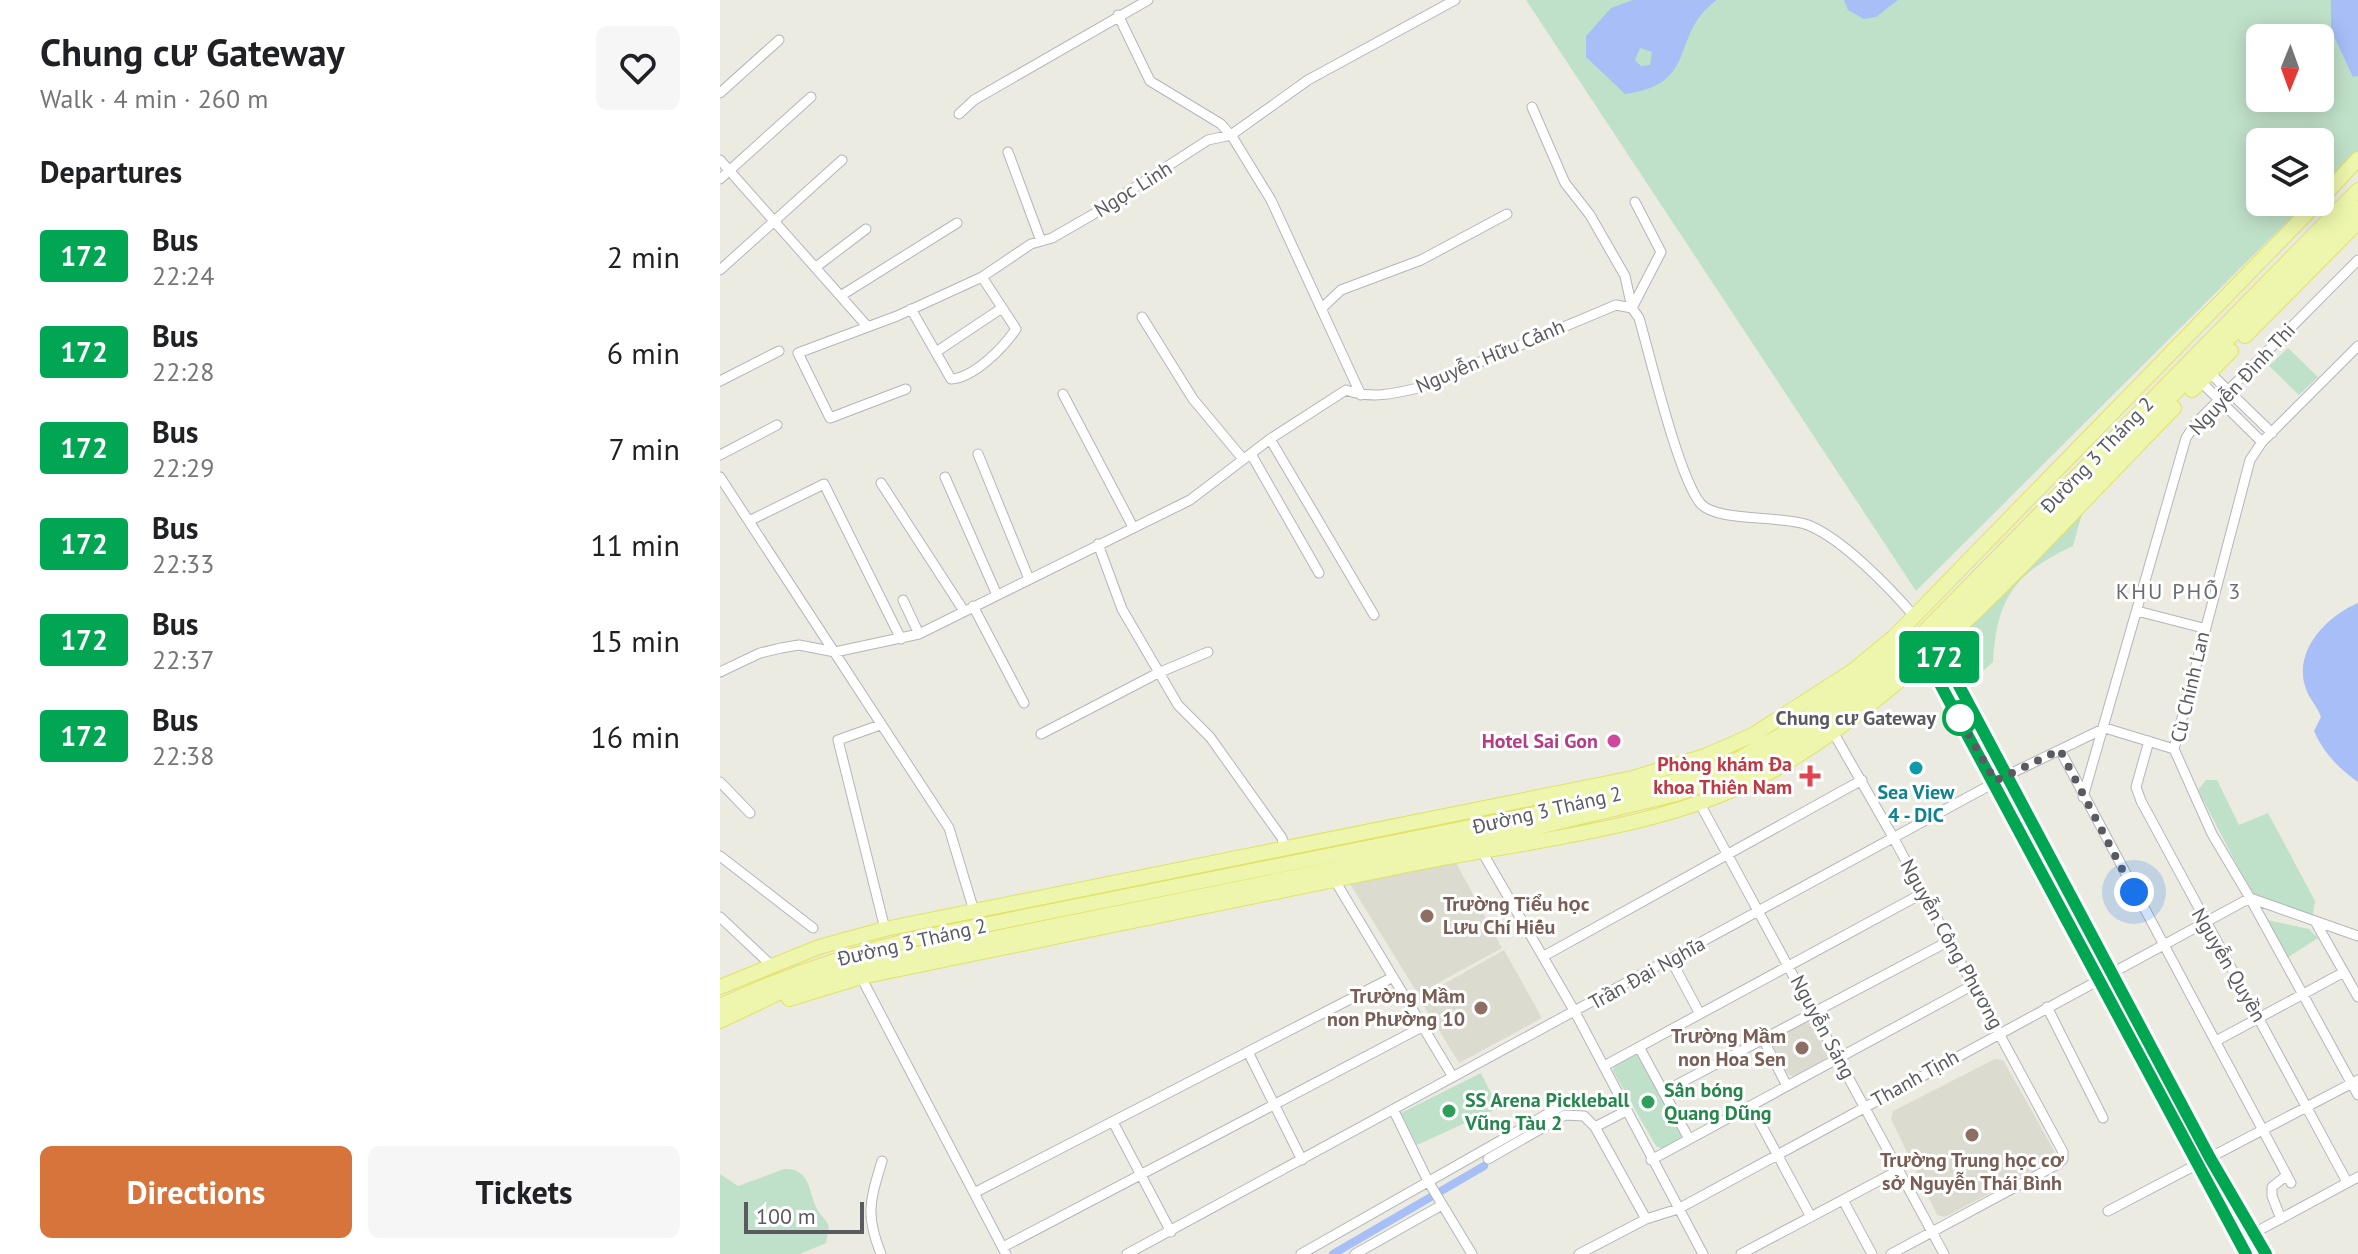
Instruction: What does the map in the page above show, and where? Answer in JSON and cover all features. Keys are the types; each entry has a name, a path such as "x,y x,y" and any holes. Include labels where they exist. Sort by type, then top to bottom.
{"main road":[{"name":"Đường 3 Tháng 2","path":"2334,185 2358,159"},
{"name":"Đường 3 Tháng 2","path":"720,1032 781,1002 861,977 1332,874 1480,845 1677,794 1741,772 1799,741 1928,647 2358,190"},
{"name":"Đường 3 Tháng 2","path":"2201,373 2358,208"},
{"name":"Đường 3 Tháng 2","path":"720,1006 780,978 847,955 1633,778 1752,743 1853,678 2304,216"},
{"name":"Đường 3 Tháng 2","path":"1480,845 1567,836 1699,802 1778,767 1833,732 1928,647 2201,373 2358,222"},
{"path":"1915,617 1928,647 1943,657 2000,778 2106,974 2246,1254"},
{"name":"Đường 3 Tháng 2","path":"1853,678 1928,647"},
{"name":"Đường 3 Tháng 2","path":"720,987 771,965 885,929 1285,849 1316,851"},
{"name":"Đường 3 Tháng 2","path":"720,1021 783,991 848,968 1287,884"},
{"path":"2254,1233 2266,1254"}],"street":[{"path":"959,114 974,100 1148,0"},
{"name":"Ngọc Linh","path":"906,389 830,418 798,353 911,309 982,277 1001,262 1092,215 1208,140 1231,135 1308,80 1455,0"},
{"path":"1120,16 1150,81 1221,124 1231,135 1271,200 1361,395"},
{"path":"720,93 779,40"},
{"path":"720,179 811,97"},
{"path":"1532,107 1565,183 1590,215 1625,276 1632,308 1639,318 1683,468 1701,505 1716,513 1780,519 1824,533 1915,617"},
{"path":"1008,152 1041,241"},
{"path":"720,160 867,326"},
{"path":"720,270 842,160"},
{"path":"1632,308 1661,252 1635,202"},
{"path":"1322,308 1341,290 1421,260 1507,214"},
{"path":"842,295 957,223"},
{"path":"816,267 866,229"},
{"name":"Nguyễn Đình Thi","path":"2083,797 2105,728 2181,449 2196,423 2358,260"},
{"path":"911,309 951,379 962,378 1008,340 1016,329 982,277"},
{"name":"Nguyễn Hữu Cảnh","path":"720,672 760,653 781,648 799,645 835,652 919,634 1190,500 1270,439 1346,390 1361,395 1384,396 1418,388 1599,311 1616,305 1632,308"},
{"path":"936,352 1002,308"},
{"path":"1142,317 1193,399 1247,456 1319,573"},
{"name":"Cù Chính Lan","path":"2358,346 2262,442 2246,470 2174,749 2212,834 2355,1082 2358,1095"},
{"path":"720,381 779,351"},
{"path":"2201,373 2229,390 2272,433"},
{"path":"2201,373 2220,399 2262,442"},
{"path":"1063,394 1133,527"},
{"path":"720,455 777,425"},
{"path":"1270,439 1374,615"},
{"path":"978,454 1029,579"},
{"path":"720,477 949,828 974,911"},
{"path":"945,477 997,595"},
{"path":"881,483 968,609 1024,703"},
{"path":"749,521 824,484 901,639"},
{"path":"1098,544 1122,609 1158,673 1178,705 1210,737 1282,838 1285,849"},
{"path":"903,600 919,634"},
{"path":"2137,611 2203,628"},
{"path":"1041,734 1158,673 1208,652"},
{"path":"880,725 838,740 885,929"},
{"path":"2105,728 2174,749"},
{"name":"Trần Đại Nghĩa","path":"1127,1254 2000,778 2105,728"},
{"name":"Nguyễn Công Phương","path":"1833,732 2000,1032 2063,1159 1932,1231"},
{"name":"Nguyễn Quyền","path":"2149,741 2136,787 2203,921 2347,1182"},
{"path":"2060,750 2289,1179 2272,1187 2272,1196 2281,1219"},
{"path":"1544,956 1862,780"},
{"path":"720,782 750,813"},
{"name":"Nguyễn Sáng","path":"1699,802 1761,910 1944,1254"},
{"path":"1480,845 1575,1012 1703,1254"},
{"path":"720,856 813,928"},
{"path":"1332,874 1453,1077"},
{"path":"1604,1066 1923,893"},
{"path":"2250,898 2358,936"},
{"name":"Thanh Tịnh","path":"1579,1254 1646,1219 1678,1209 2250,898"},
{"path":"720,917 771,965"},
{"path":"2316,923 2358,997"},
{"path":"1663,1092 1949,941"},
{"path":"1671,960 1700,1014"},
{"path":"2216,1041 2344,972"},
{"path":"861,977 1005,1251 1141,1175 1422,1027"},
{"path":"974,1193 1393,977"},
{"path":"1651,1160 1973,985"},
{"path":"2047,1007 2103,1118"},
{"path":"1763,1039 1787,1086"},
{"path":"1639,1047 1689,1139"},
{"path":"1248,1052 1302,1160"},
{"path":"2108,1211 2355,1082"},
{"path":"1301,1254 1430,1184 1572,1100"},
{"path":"1751,1106 1811,1217"},
{"path":"1394,1111 1430,1184 1472,1254"},
{"path":"1595,1127 1626,1111"},
{"path":"1488,1159 1565,1115 1584,1116 1595,1127 1646,1219"},
{"path":"1113,1122 1171,1232"},
{"path":"881,1254 870,1227 869,1204 882,1161"},
{"path":"1745,1253 1899,1170"},
{"path":"2254,1233 2358,1177"},
{"path":"1843,1200 1872,1254"},
{"path":"1355,1254 1441,1204"},
{"path":"1891,1254 1932,1231"}],"shaded area":[{"name":"Trường Tiểu học Lưu Chí Hiếu","path":"1455,861 1502,948 1418,994 1350,884"},
{"name":"Trường Mầm non Phường 10","path":"1504,950 1542,1018 1459,1063 1419,998"},
{"name":"Trường Mầm non Hoa Sen","path":"1806,1022 1819,1026 1830,1050 1829,1057 1794,1077 1788,1074 1773,1046 1774,1038"},
{"name":"Trường Trung học cơ sở Nguyễn Thái Bình","path":"1995,1059 2003,1060 2055,1152 2052,1160 1945,1217 1937,1215 1891,1119 1893,1111"}],"green space":[{"path":"1526,0 2358,0 2358,151 2334,175 2334,128 2246,128 2246,216 2293,216 1916,591"},
{"path":"2288,348 2318,377 2299,395 2269,366"},
{"path":"2087,496 2073,546 2037,566 2013,590 1999,620 1993,662 1970,682 1946,643"},
{"path":"2206,780 2217,780 2239,825 2268,813 2315,901 2313,915 2254,898 2198,790"},
{"path":"2268,920 2309,929 2318,938 2284,960 2266,923"},
{"path":"1634,1053 1640,1056 1681,1132 1681,1138 1662,1149 1656,1146 1613,1071 1614,1064"},
{"name":"SS Arena Pickleball Vũng Tàu 2","path":"1481,1073 1498,1108 1417,1145 1401,1113"},
{"path":"784,1169 800,1173 808,1183 818,1211 829,1227 826,1243 800,1254 720,1254 720,1174 738,1186"}],"water":[{"path":"1633,0 1717,0 1702,14 1675,69 1665,80 1649,89 1625,94 1586,57 1586,36 1611,8","holes":["1640,48 1652,52 1650,65 1641,66 1635,60"]},
{"path":"1844,0 1898,0 1876,17 1864,19 1848,10"},
{"path":"2331,0 2358,0 2358,76 2353,77 2334,36 2334,24 2331,24"},
{"path":"2358,603 2358,782 2332,760 2318,739 2314,731 2321,717 2307,692 2303,675 2304,661 2315,637 2335,617"}],"waterway":[{"path":"1333,1254 1484,1166"}],"bus line":[{"name":"172","path":"2246,1254 1995,781 1932,669 1932,657 1943,657 1948,665 2210,1158 2266,1254"}],"place":[{"name":"Chung cư Gateway","path":"1960,718"},
{"name":"Hotel Sai Gon","path":"1614,741"},
{"name":"Sea View 4 - DIC","path":"1916,768"},
{"name":"Phòng khám Đa khoa Thiên Nam","path":"1810,776"},
{"name":"Trường Tiểu học Lưu Chí Hiếu","path":"1427,916"},
{"name":"Trường Mầm non Phường 10","path":"1481,1008"},
{"name":"Trường Mầm non Hoa Sen","path":"1802,1048"},
{"name":"Sân bóng Quang Dũng","path":"1648,1102"},
{"name":"SS Arena Pickleball Vũng Tàu 2","path":"1449,1111"},
{"name":"Trường Trung học cơ sở Nguyễn Thái Bình","path":"1972,1135"}],"district":[{"name":"KHU PHỐ 3","path":"2179,591"}],"route":[{"path":"1960,718 1957,714 1995,781 2060,750 2134,892"}]}
